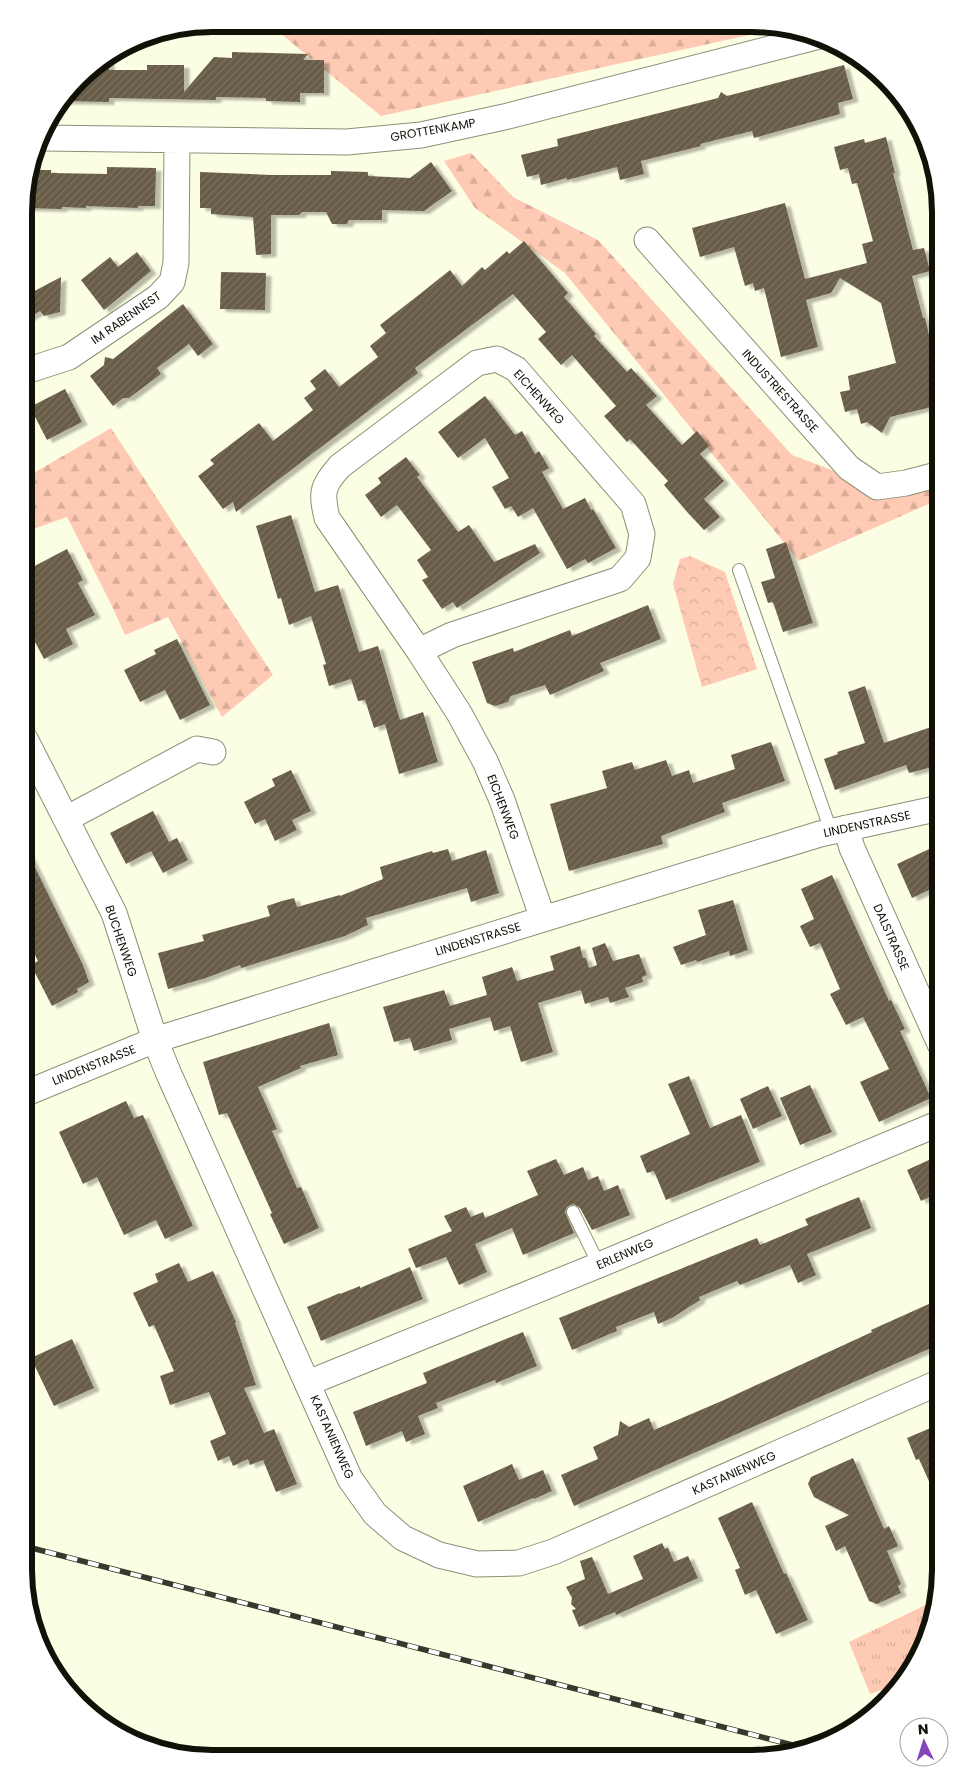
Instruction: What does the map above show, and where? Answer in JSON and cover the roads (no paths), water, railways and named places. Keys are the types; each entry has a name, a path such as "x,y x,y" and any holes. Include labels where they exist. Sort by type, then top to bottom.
{"street":[{"name":"GROTTENKAMP","path":"50,135 177,140 347,142 421,135 504,116 803,40"},
{"name":"IM RABENNEST","path":"32,369 69,357 158,297 172,282 176,263 177,140"},
{"name":"INDUSTRIESTRASSE","path":"647,240 849,468 877,487 906,483 932,476"},
{"name":"EICHENWEG","path":"419,650 452,635 620,578 638,558 642,534 632,504 516,369 497,359 478,363 340,466 327,481 322,498 327,518 419,650 459,713 485,761 502,800 543,919"},
{"path":"66,820 197,749 213,752"},
{"name":"BUCHENWEG","path":"32,754 114,913 155,1040"},
{"name":"LINDENSTRASSE","path":"32,1091 155,1040 543,919 838,830 932,810"},
{"name":"DALSTRASSE","path":"838,830 852,848 932,1026"},
{"name":"KASTANIENWEG","path":"155,1040 187,1117 350,1479 374,1514 403,1538 439,1555 477,1564 518,1563 553,1552 932,1386"},
{"name":"ERLENWEG","path":"308,1384 932,1126"}],"lane":[{"path":"740,570 838,830"},
{"path":"574,1212 599,1265"}],"railway":[{"path":"32,1548 792,1745"}]}
